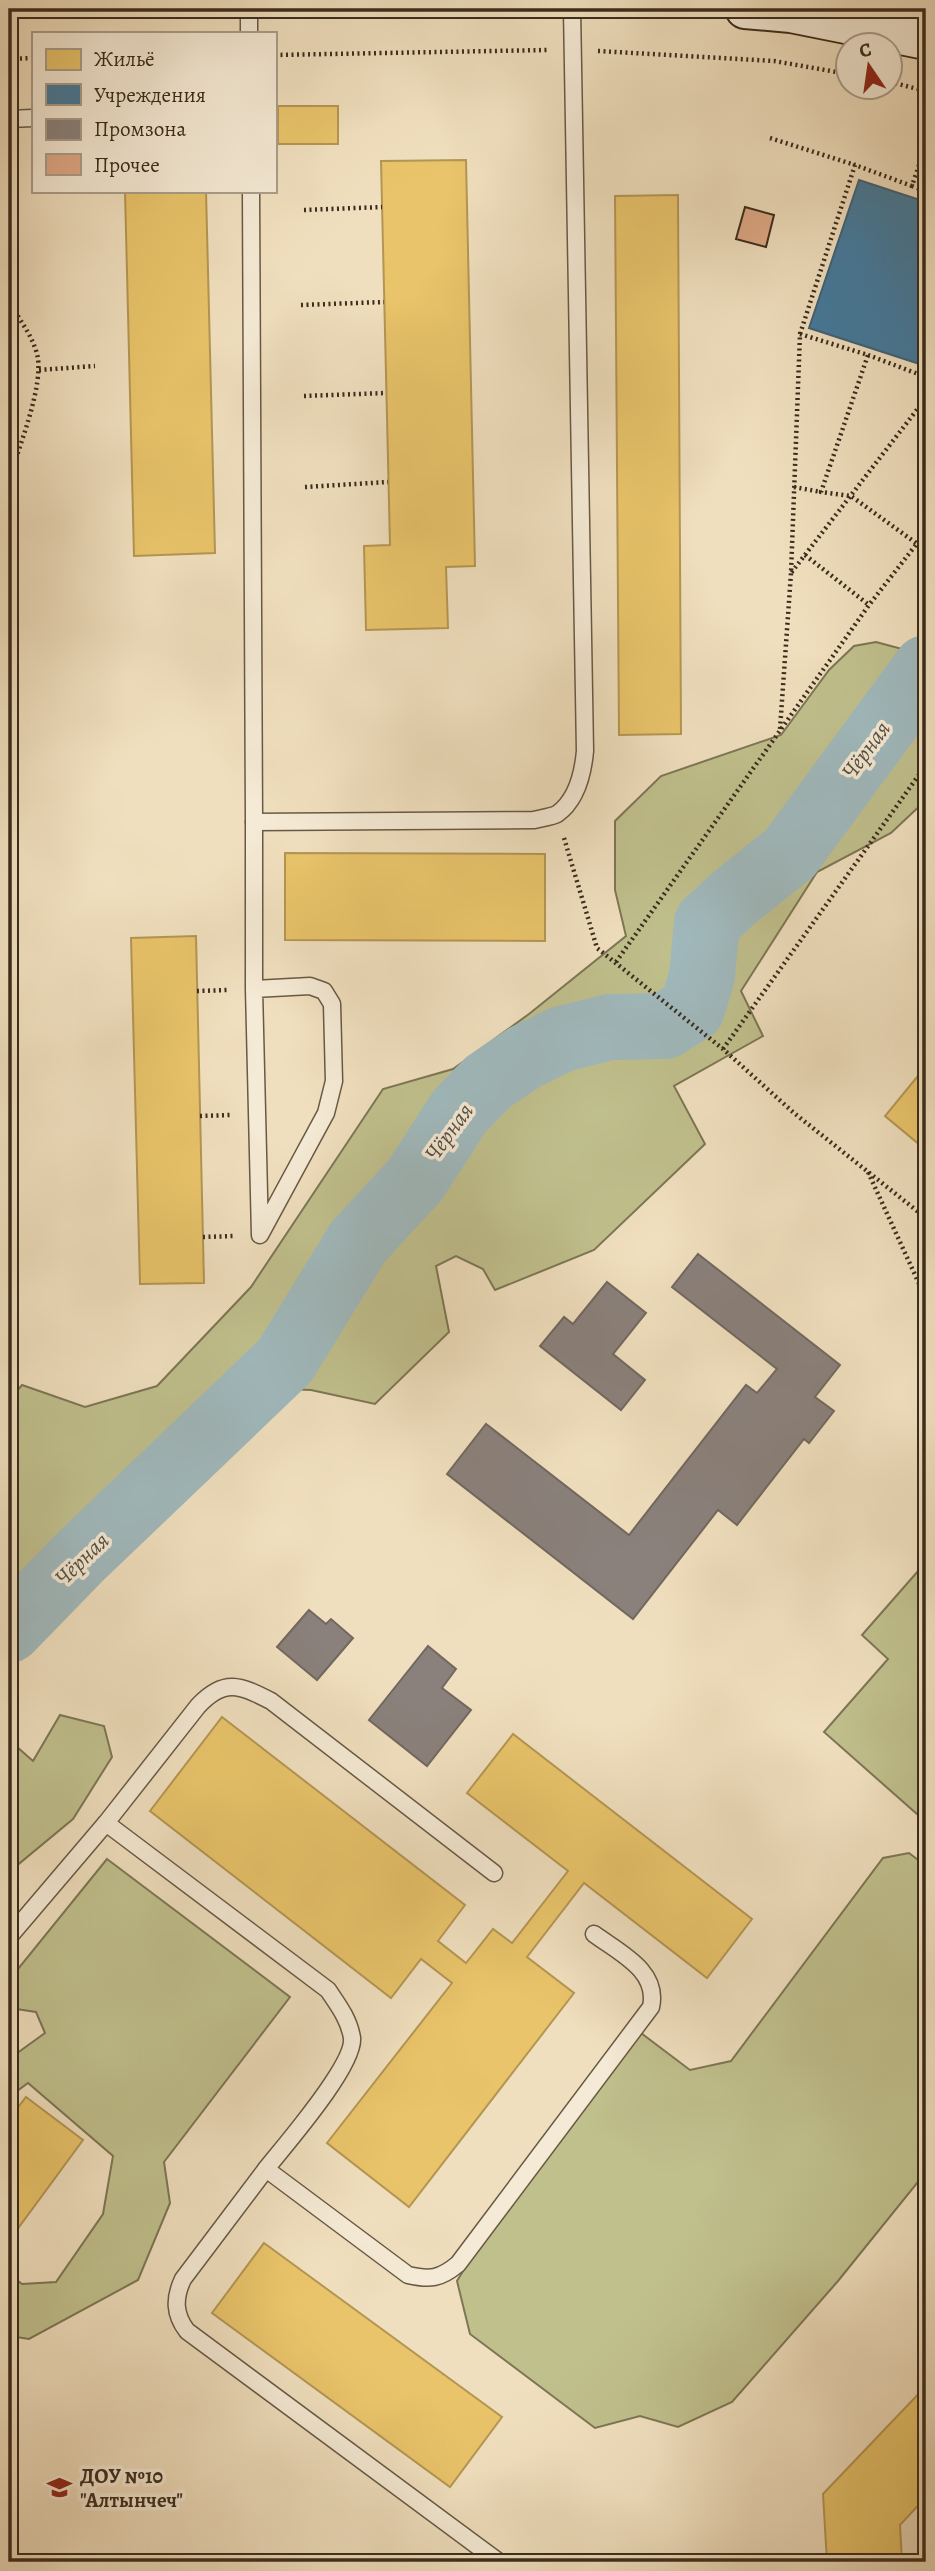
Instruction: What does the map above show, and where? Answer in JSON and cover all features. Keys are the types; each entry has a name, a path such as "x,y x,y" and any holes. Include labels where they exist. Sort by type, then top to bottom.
{"street":[{"path":"746,9 791,13 926,40"}],"lane":[{"path":"249,9 249,32"},
{"path":"254,822 534,820 556,814 571,797 582,776 585,751 572,9"},
{"path":"9,119 32,118"},
{"path":"251,192 254,989 260,1234 327,1113 334,1081 332,1004 324,991 310,986 254,989"},
{"path":"9,1937 106,1823 198,1706 210,1693 228,1685 248,1689 271,1701 494,1873"},
{"path":"106,1823 328,1990 345,2014 352,2041 346,2064 183,2279 177,2291 176,2306 180,2322 187,2331 499,2562"},
{"path":"266,2169 408,2274 428,2280 444,2276 458,2264 651,2007 652,1985 645,1972 594,1934"}],"path":[{"path":"9,59 32,58"},
{"path":"904,86 926,91"},
{"path":"770,138 926,191"},
{"path":"912,186 926,144"},
{"path":"780,730 791,573 800,334 855,165"},
{"path":"304,210 382,207"},
{"path":"9,302 32,339 39,370 36,392 9,480"},
{"path":"301,305 384,302"},
{"path":"800,334 926,377"},
{"path":"821,492 868,355"},
{"path":"39,370 94,366"},
{"path":"304,396 386,393"},
{"path":"791,573 926,398"},
{"path":"305,487 388,482"},
{"path":"794,487 851,496 916,543"},
{"path":"616,962 869,605 926,532"},
{"path":"805,555 869,605"},
{"path":"723,1049 926,765"},
{"path":"556,814 597,948 723,1049 793,1113 926,1218"},
{"path":"867,1172 926,1299"}],"green space":[{"path":"876,642 921,654 926,662 926,800 891,833 817,872 741,991 763,1036 674,1086 705,1144 594,1250 495,1290 483,1269 456,1256 436,1266 449,1332 375,1404 311,1390 224,1387 9,1583 9,1400 22,1385 85,1407 157,1386 251,1287 383,1089 453,1069 529,1014 626,936 615,890 615,821 661,776 781,735 829,670 854,646"},
{"path":"926,1562 926,1822 824,1732 888,1659 862,1635"},
{"path":"60,1715 104,1726 112,1757 73,1819 9,1872 9,1740 33,1761"},
{"path":"909,1853 926,1866 926,2172 838,2281 732,2402 678,2427 640,2416 595,2428 470,2334 457,2281 490,2227 637,2030 690,2070 731,2061 883,1858"},
{"path":"107,1859 290,1997 164,2162 170,2203 138,2280 29,2339 9,2336 9,2274 22,2284 56,2282 103,2214 113,2156 28,2083 9,2097 9,2059 45,2033 36,2012 9,2008 9,1980"}],"building: Жильё":[{"path":"278,106 338,106 338,144 278,144"},
{"path":"466,160 475,566 446,567 448,628 366,630 364,546 390,545 381,161"},
{"path":"125,192 206,192 215,553 134,556"},
{"path":"678,195 681,734 619,735 615,196"},
{"path":"285,853 545,854 545,941 285,940"},
{"path":"196,936 204,1283 140,1284 131,938"},
{"path":"926,1066 926,1150 885,1116"},
{"path":"222,1717 465,1905 438,1941 466,1963 493,1929 512,1943 568,1871 467,1793 513,1734 752,1919 707,1978 584,1883 527,1957 574,1993 409,2207 327,2143 452,1983 421,1959 391,1998 150,1811"},
{"path":"26,2097 83,2140 19,2227 9,2219 9,2119"},
{"path":"264,2243 502,2417 450,2487 212,2313"},
{"path":"926,2386 926,2497 900,2525 902,2562 827,2562 823,2494"}],"building: Учреждения":[{"path":"859,180 926,202 926,366 809,328"}],"building: Промзона":[{"path":"698,1254 840,1365 815,1397 834,1411 809,1443 804,1439 737,1525 718,1510 633,1619 447,1474 486,1424 629,1535 746,1385 757,1393 777,1369 672,1287"},
{"path":"607,1282 646,1313 613,1354 645,1380 621,1410 540,1346 564,1317 573,1324"},
{"path":"309,1610 326,1624 331,1619 353,1638 317,1680 277,1647"},
{"path":"428,1646 456,1669 442,1688 471,1710 427,1766 369,1720"}],"building: Прочее":[{"path":"745,207 774,215 766,247 736,239"}],"waterway":[{"name":"Чёрная","path":"9,1630 79,1558 285,1361 358,1242 416,1179 459,1112 488,1082 525,1057 562,1039 610,1027 665,1026 692,1009 702,976 707,923 790,853 926,668"}],"place":[{"name":"ДОУ №10 \"Алтынчеч\"","path":"60,2488"}]}
